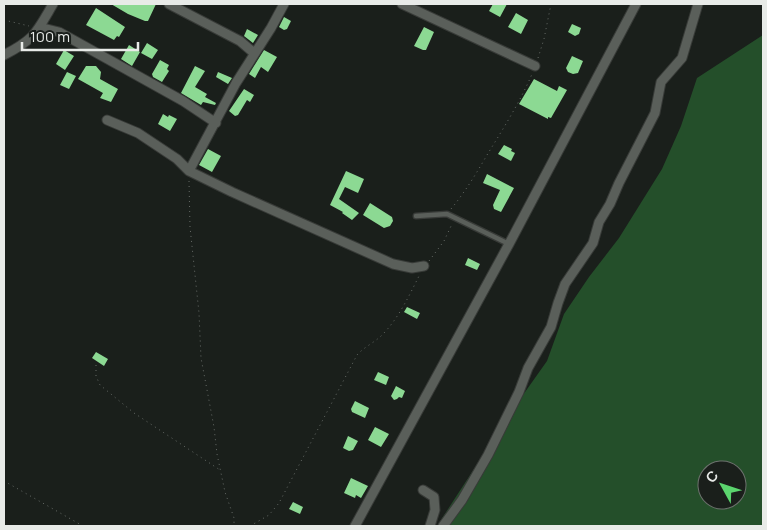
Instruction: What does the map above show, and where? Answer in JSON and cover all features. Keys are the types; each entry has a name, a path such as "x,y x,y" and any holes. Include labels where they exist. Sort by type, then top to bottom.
{"street":[{"path":"4,55 27,42 39,30 53,4"},
{"path":"170,4 240,40 254,53"},
{"path":"189,172 236,83 272,28 284,4"},
{"path":"402,4 535,66"},
{"path":"355,526 509,244 636,4"},
{"path":"443,526 462,500 488,455 519,392 528,368 552,327 558,303 566,284 593,243 599,222 610,204 655,113 661,82 682,58 698,4"},
{"path":"39,30 46,29 59,32 183,101 216,122"},
{"path":"107,120 138,133 177,160 189,172 232,192 393,264 412,268 424,266"},
{"path":"423,490 434,498 436,503 430,526"}],"lane":[{"path":"416,216 447,214 509,244"}],"path":[{"path":"447,214 459,199 498,138 526,88 544,39 551,4"},
{"path":"4,20 13,21 39,30"},
{"path":"189,172 190,226 199,313 201,358 221,470 234,518 234,526"},
{"path":"250,526 270,515 279,503 357,355 384,334 392,324 407,300 424,266 444,240 455,218"},
{"path":"96,365 96,376 100,385 107,391 134,413 221,470"},
{"path":"4,481 83,526"}],"green space":[{"path":"763,35 763,526 437,526 513,409 547,361 564,314 619,238 662,169 681,126 697,78"}],"building":[{"path":"111,4 156,4 148,21 145,21"},
{"path":"493,4 507,4 500,17 489,11"},
{"path":"96,8 125,27 119,37 117,36 114,40 86,25"},
{"path":"516,13 528,20 521,34 508,27"},
{"path":"284,17 291,21 287,29 284,30 279,27"},
{"path":"572,24 581,28 579,34 575,36 568,32"},
{"path":"424,27 434,32 426,50 414,46"},
{"path":"247,29 258,35 253,43 244,36"},
{"path":"147,43 158,50 152,59 141,53"},
{"path":"129,45 140,52 132,66 121,59"},
{"path":"64,50 74,56 65,70 56,64"},
{"path":"264,50 277,57 268,72 261,67 255,78 249,74"},
{"path":"572,56 583,61 578,73 573,74 568,72 566,68"},
{"path":"160,60 169,65 167,69 169,71 162,82 153,77 152,74"},
{"path":"86,66 96,66 101,72 100,79 118,89 111,102 100,98 103,93 78,79"},
{"path":"195,66 205,71 195,87 207,94 205,97 216,103 215,105 203,102 201,105 181,93"},
{"path":"67,72 76,76 69,89 60,85"},
{"path":"218,72 232,78 228,84 216,77"},
{"path":"534,79 557,91 559,86 567,90 551,118 548,117 548,119 519,104"},
{"path":"244,89 254,95 250,102 247,100 238,115 235,116 229,111"},
{"path":"163,114 177,119 170,131 158,124"},
{"path":"504,145 515,153 511,161 498,154"},
{"path":"208,149 221,156 212,172 199,165"},
{"path":"346,171 364,179 358,193 345,187 339,199 359,213 352,220 343,212 330,205"},
{"path":"487,174 514,188 501,212 494,209 493,205 500,190 483,183"},
{"path":"370,203 392,217 393,221 390,226 384,228 363,215"},
{"path":"468,258 480,264 477,270 465,265"},
{"path":"407,307 420,313 417,319 404,312"},
{"path":"96,352 108,359 104,366 92,358"},
{"path":"378,372 389,377 386,385 374,380"},
{"path":"396,386 405,391 402,398 399,397 394,400 391,396"},
{"path":"355,401 369,408 365,418 352,412 351,409"},
{"path":"375,427 389,434 381,447 368,440"},
{"path":"348,436 358,441 353,450 349,451 343,448"},
{"path":"351,478 368,486 361,498 356,495 355,498 344,493"},
{"path":"293,502 303,507 300,514 289,509"}]}
